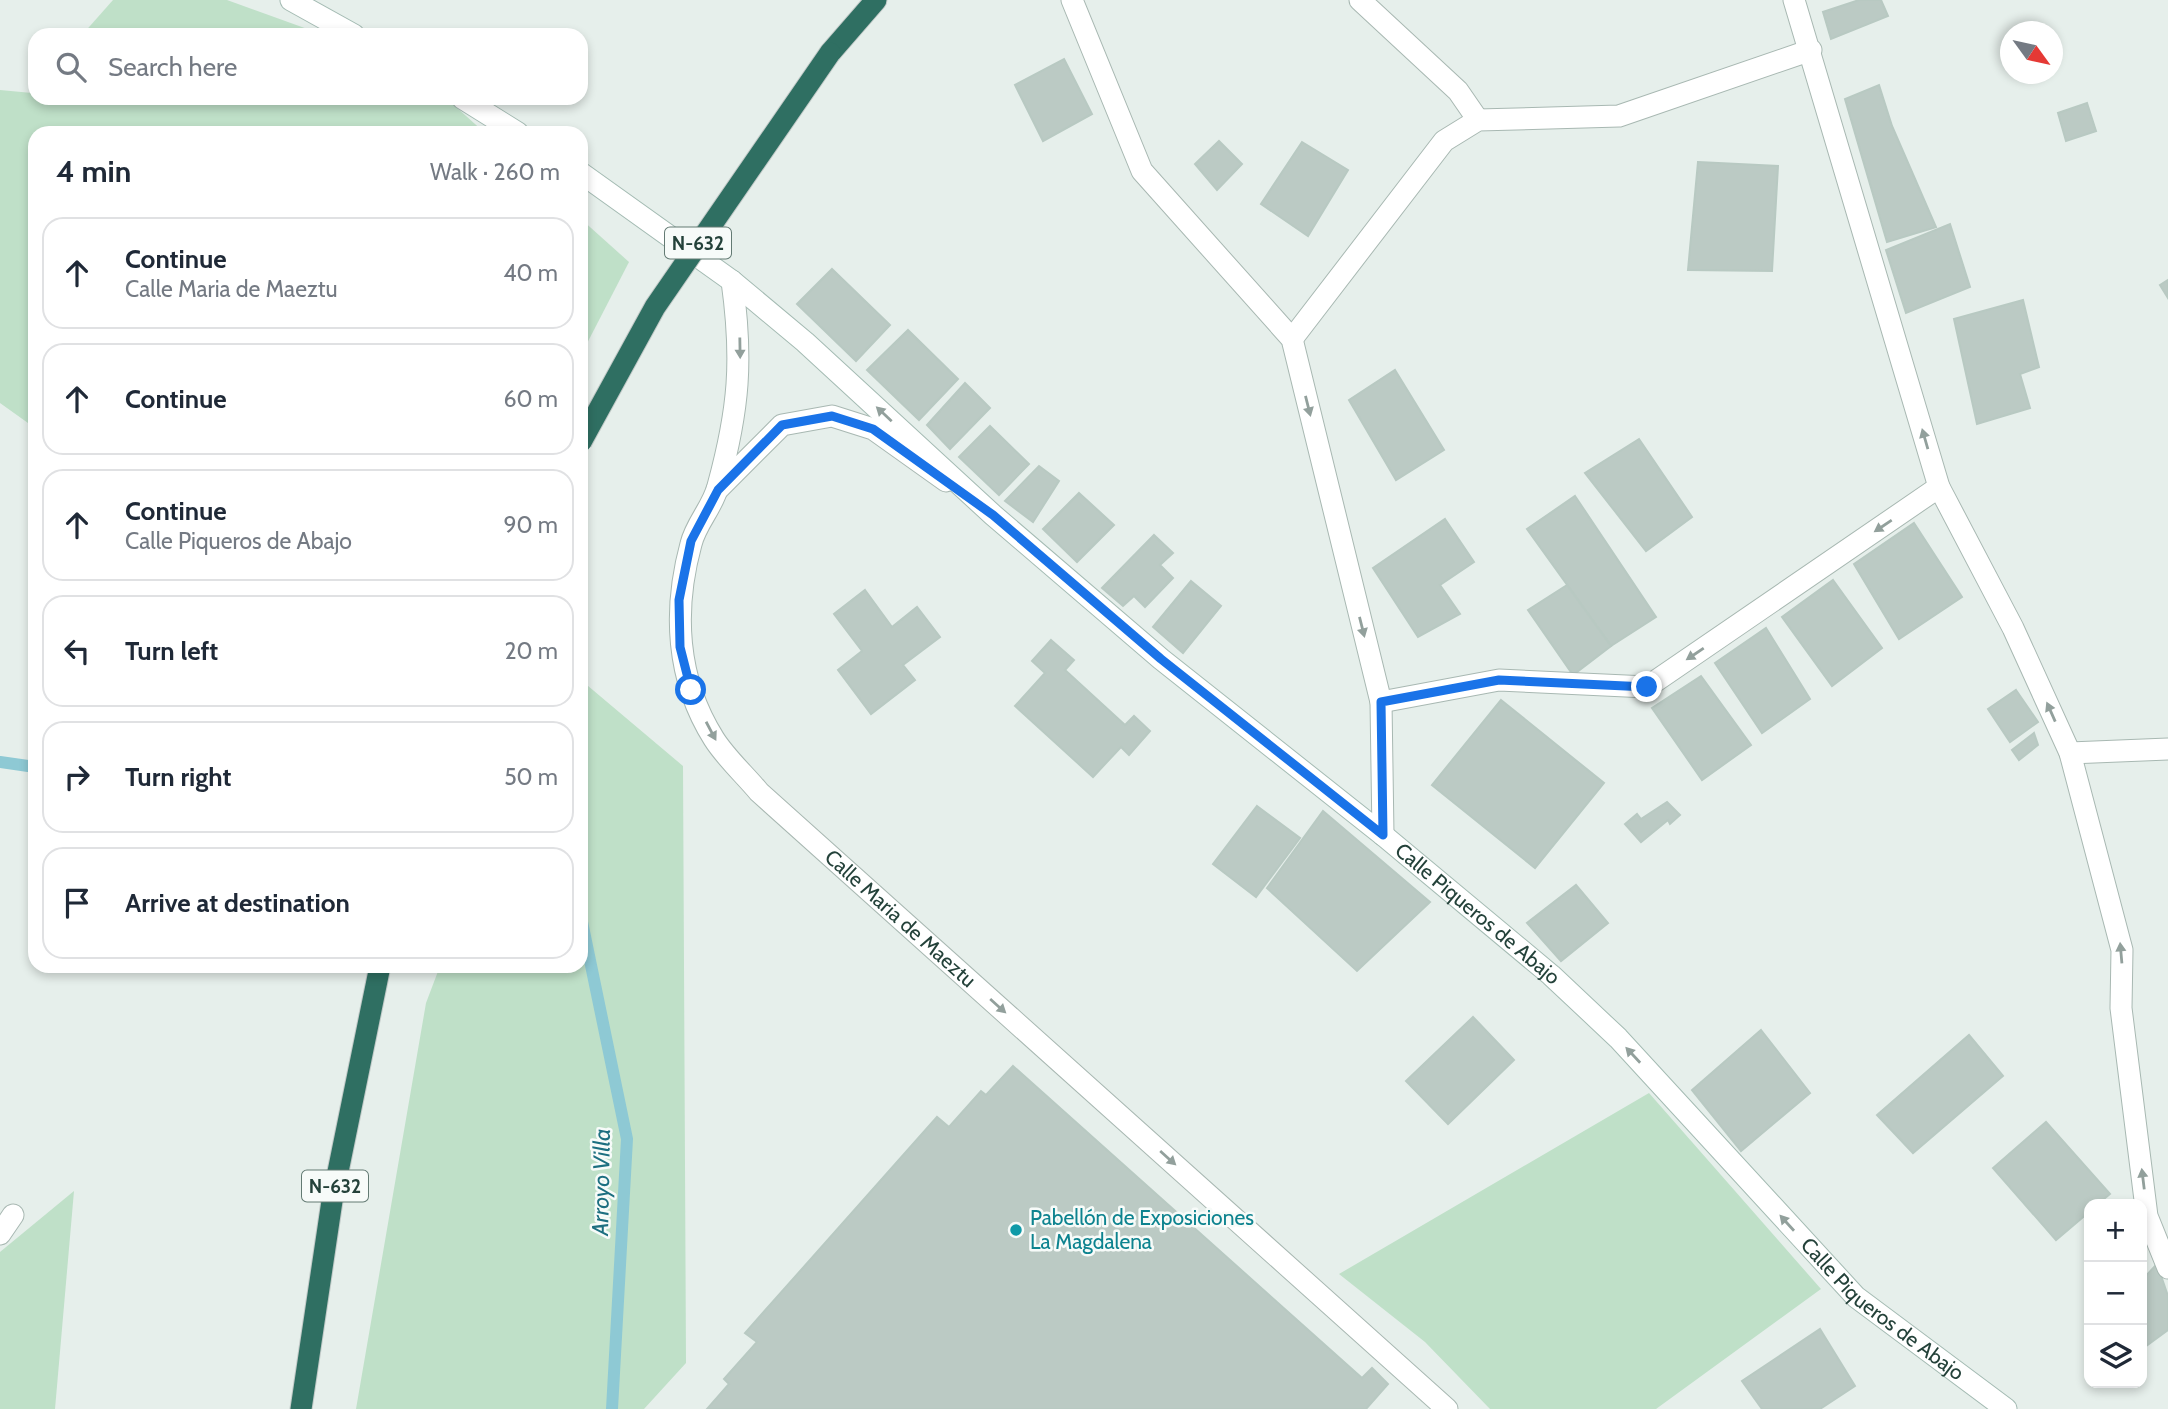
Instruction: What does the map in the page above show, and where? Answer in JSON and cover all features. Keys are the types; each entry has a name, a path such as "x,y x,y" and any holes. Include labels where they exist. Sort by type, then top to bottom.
{"highway":[{"name":"N-632","path":"588,429 654,307 830,53 877,0"},
{"name":"N-632","path":"301,1409 332,1201 379,973"}],"street":[{"path":"291,0 341,28"},
{"path":"1072,0 1142,171 1292,339 1381,702 1383,835"},
{"path":"1360,0 1458,91 1478,120"},
{"path":"1794,0 1939,487 2013,628 2070,753 2122,950 2121,1008 2147,1216 2168,1268"},
{"path":"1292,339 1444,141 1478,120 1619,116 1811,50"},
{"path":"473,105 507,126"},
{"name":"Calle Piqueros de Abajo","path":"588,178 732,281 805,342 993,515 1161,659 1383,835 1551,975 1618,1038 1856,1297 2006,1409"},
{"name":"Calle Maria de Maeztu","path":"732,281 740,335 738,393 718,490 691,541 679,600 680,647 691,690 714,739 759,792 1447,1409"},
{"path":"718,490 782,425 832,416 873,429 993,515"},
{"path":"1381,702 1499,680 1647,687 1939,487"},
{"path":"2070,753 2168,749"},
{"path":"0,1234 13,1215"}],"green space":[{"path":"113,0 227,0 305,28 88,28"},
{"path":"0,90 28,93 28,105 454,105 477,126 28,126 28,423 0,403"},
{"path":"588,225 629,262 588,341"},
{"path":"588,686 683,766 686,1363 644,1409 356,1409 426,1003 437,973 588,973"},
{"path":"1649,1093 1821,1289 1656,1409 1490,1409 1425,1342 1339,1274"},
{"path":"74,1191 55,1409 0,1409 0,1252"}],"building":[{"path":"1859,0 1881,0 1888,16 1831,39 1823,12"},
{"path":"1064,59 1092,114 1043,141 1015,85"},
{"path":"1879,85 1892,126 1936,227 1887,242 1845,99"},
{"path":"2087,103 2096,131 2066,141 2058,113"},
{"path":"1219,141 1242,164 1217,190 1195,164"},
{"path":"1302,142 1348,170 1308,236 1261,204"},
{"path":"1698,162 1778,166 1772,271 1688,270"},
{"path":"1950,224 1970,287 1906,313 1886,250"},
{"path":"832,269 890,325 856,361 797,304"},
{"path":"2168,280 2168,298 2160,285"},
{"path":"2023,300 2039,367 2020,374 2030,408 1977,424 1954,319"},
{"path":"908,330 958,379 919,420 867,370"},
{"path":"1395,370 1444,450 1396,480 1349,400"},
{"path":"965,383 990,408 950,449 927,425"},
{"path":"990,426 1029,464 999,495 959,457"},
{"path":"1639,439 1692,517 1646,551 1585,473"},
{"path":"1039,466 1059,481 1033,522 1005,501"},
{"path":"1079,493 1114,525 1077,562 1043,529"},
{"path":"1575,496 1656,617 1611,646 1527,529"},
{"path":"1445,519 1474,562 1440,585 1460,614 1418,637 1373,568"},
{"path":"1914,523 1962,597 1899,639 1854,564"},
{"path":"1154,535 1173,553 1160,565 1173,578 1145,607 1134,596 1123,606 1102,588"},
{"path":"1833,580 1882,648 1832,686 1782,617"},
{"path":"1191,581 1221,606 1183,653 1153,627"},
{"path":"1567,585 1611,646 1573,675 1528,610"},
{"path":"865,590 892,627 917,607 940,637 903,665 915,680 871,714 838,670 862,651 834,614"},
{"path":"1766,628 1810,699 1762,733 1715,663"},
{"path":"1051,640 1074,660 1065,670 1125,725 1134,716 1150,731 1129,755 1121,747 1093,777 1015,706 1045,673 1032,661"},
{"path":"1701,676 1751,745 1702,780 1652,708"},
{"path":"2016,690 2038,722 2010,742 1988,709"},
{"path":"1501,700 1604,783 1535,868 1432,785"},
{"path":"2034,733 2038,745 2019,760 2012,750"},
{"path":"1667,802 1680,815 1670,824 1668,820 1641,842 1625,824 1637,814 1641,819"},
{"path":"1257,806 1300,838 1256,897 1213,864"},
{"path":"1323,811 1430,902 1357,971 1267,888"},
{"path":"1576,885 1608,923 1561,961 1527,923"},
{"path":"1473,1017 1514,1060 1448,1124 1406,1081"},
{"path":"1761,1030 1810,1093 1741,1151 1692,1090"},
{"path":"1969,1035 2003,1076 1913,1153 1877,1115"},
{"name":"Pabellón de Exposiciones La Magdalena","path":"1013,1066 1362,1378 1372,1368 1388,1384 1366,1409 707,1409 729,1384 724,1379 757,1342 745,1333 937,1117 949,1127 981,1091 986,1095"},
{"path":"2046,1122 2110,1194 2104,1199 2084,1199 2084,1216 2056,1240 1993,1168"},
{"path":"2157,1264 2168,1296 2168,1330 2147,1345 2147,1325 2147,1275"},
{"path":"1820,1329 1855,1386 1820,1409 1762,1409 1742,1381"}],"waterway":[{"name":"Arroyo Villa","path":"0,762 28,766"},
{"name":"Arroyo Villa","path":"588,951 627,1139 612,1409"}],"place":[{"name":"Pabellón de Exposiciones La Magdalena","path":"1016,1230"}],"route":[{"path":"691,690 680,647 679,600 691,541 718,490 782,425 832,416 873,429 993,515 1161,659 1383,835 1381,702 1499,680 1647,687"}]}
